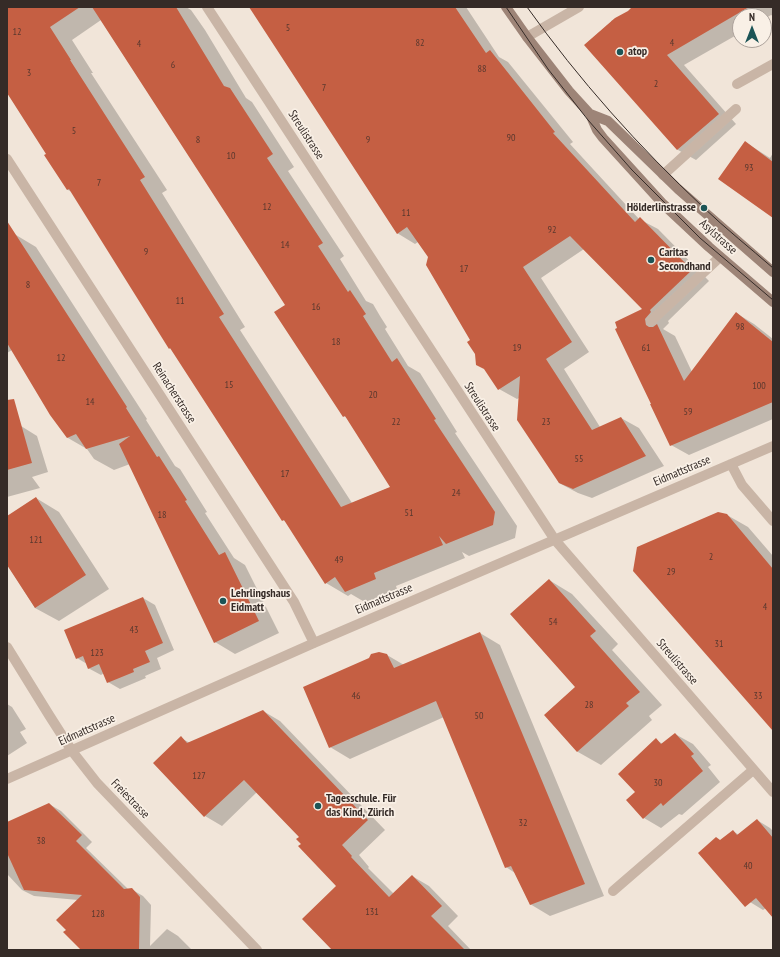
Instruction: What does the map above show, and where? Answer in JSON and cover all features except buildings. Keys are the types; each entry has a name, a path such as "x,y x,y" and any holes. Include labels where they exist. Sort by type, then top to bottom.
{"main road":[{"name":"Asylstrasse","path":"506,7 569,91 590,114 596,130 602,138 663,204 720,257 773,302"},
{"name":"Asylstrasse","path":"590,114 608,121 663,175 773,272"}],"street":[{"name":"Streulistrasse","path":"207,7 555,540 773,792"},
{"path":"527,37 579,7"},
{"path":"737,84 773,64"},
{"path":"663,175 736,109"},
{"name":"Reinacherstrasse","path":"7,159 294,602 314,643"},
{"path":"651,321 720,257"},
{"name":"Eidmattstrasse","path":"7,779 314,643 773,446"},
{"path":"731,464 742,485 773,521"},
{"name":"Freiestrasse","path":"7,647 72,751 97,783 257,950"},
{"path":"613,890 753,770"}],"tram line":[{"path":"506,7 548,69 588,120 632,170 700,238 773,300"},
{"path":"527,7 567,61 633,137 704,208 773,268"}],"place":[{"name":"atop","path":"620,52"},
{"name":"Hölderlinstrasse","path":"704,208"},
{"name":"Caritas Secondhand","path":"651,260"},
{"name":"Lehrlingshaus Eidmatt","path":"223,601"},
{"name":"Tagesschule. Für das Kind, Zürich","path":"318,806"}]}
